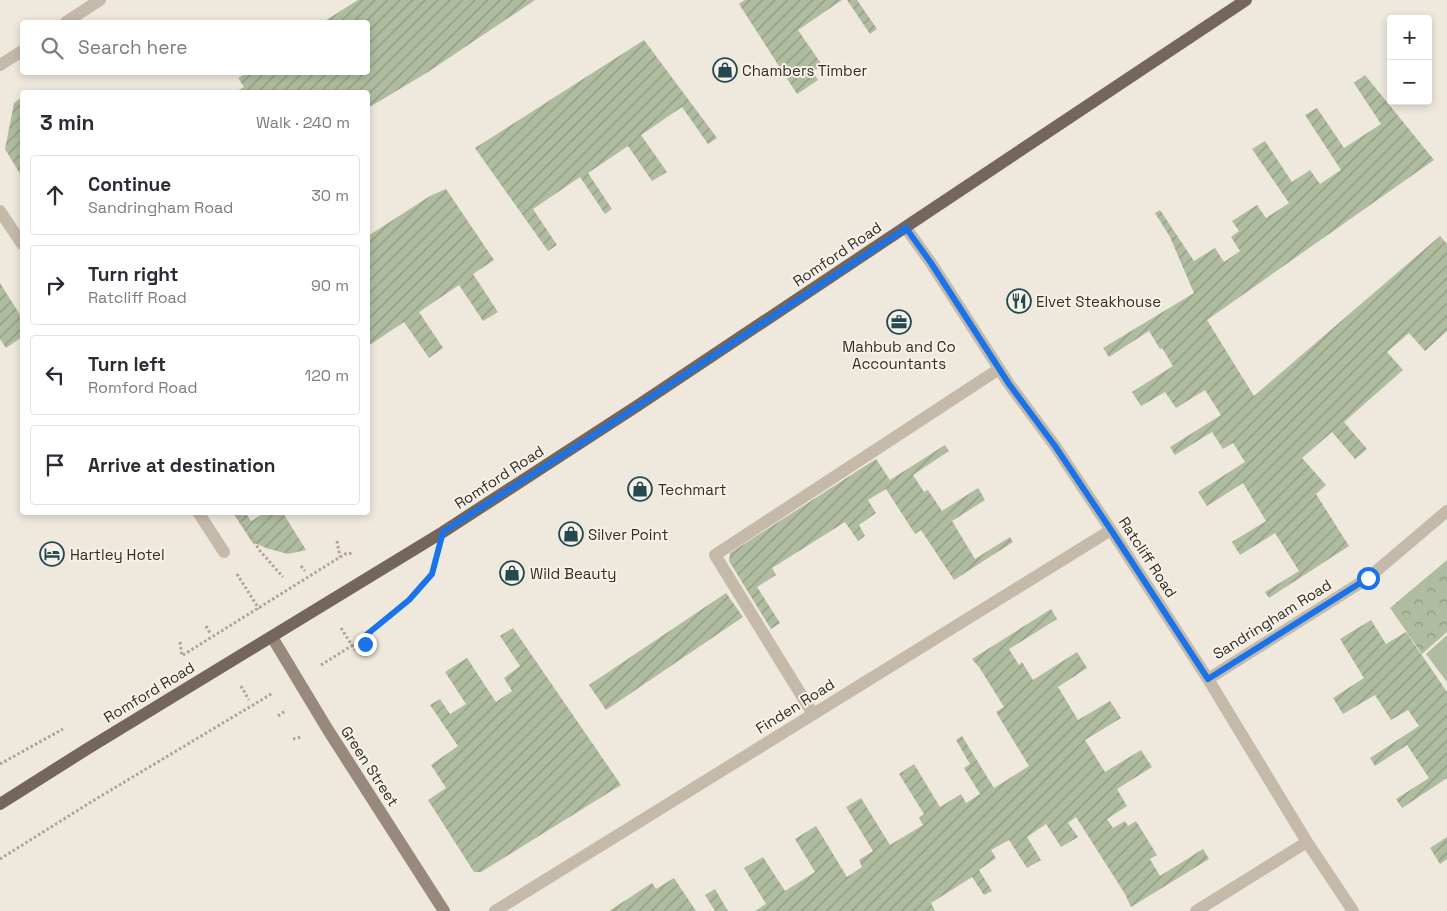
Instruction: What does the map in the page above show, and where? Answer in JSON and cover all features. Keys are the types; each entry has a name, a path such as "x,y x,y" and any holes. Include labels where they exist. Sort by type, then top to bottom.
{"main road":[{"name":"Romford Road","path":"0,804 443,532 629,412 1246,0"},
{"name":"Green Street","path":"272,637 328,730 444,911"}],"street":[{"path":"69,20 100,0"},
{"path":"0,66 20,52"},
{"path":"0,211 20,241"},
{"name":"Ratcliff Road","path":"906,228 931,263 999,369 1055,446 1111,530 1208,679 1307,842 1352,911"},
{"path":"813,714 715,555 999,369"},
{"name":"Sandringham Road","path":"1208,679 1368,578 1447,511"},
{"path":"200,515 224,552"},
{"name":"Finden Road","path":"495,911 1111,530"},
{"path":"1196,911 1307,842"}],"path":[{"path":"237,515 260,551 283,577"},
{"path":"320,665 365,640 409,600 432,574 443,532"},
{"name":"Romford Road","path":"174,661 340,557 337,542"},
{"path":"301,566 305,571"},
{"path":"249,592 258,608"},
{"path":"206,626 210,633"},
{"path":"341,628 355,650"},
{"name":"Romford Road","path":"180,642 182,656"},
{"path":"242,686 250,700"},
{"path":"0,859 274,693"},
{"path":"278,716 285,711"},
{"path":"0,764 63,728"}],"green space":[{"path":"358,0 535,0 428,72 370,107 370,90 239,90 244,87 238,78 243,75 370,75 370,20 326,20"},
{"path":"745,0 842,0 798,30 822,65 813,72 818,80 797,94 739,4"},
{"path":"847,0 857,0 877,29 870,34"},
{"path":"644,40 717,138 708,144 682,107 641,135 667,172 652,181 628,146 588,173 612,209 605,214 580,177 533,209 557,245 548,251 475,148"},
{"path":"1365,75 1387,102 1387,105 1389,105 1434,160 1207,320 1254,396 1440,236 1447,244 1447,331 1425,351 1409,333 1387,352 1403,370 1344,422 1367,449 1355,459 1332,432 1302,458 1326,485 1316,494 1349,546 1269,598 1265,592 1299,571 1275,533 1240,555 1232,542 1266,521 1243,483 1207,506 1198,492 1245,462 1233,443 1223,449 1212,432 1175,455 1170,447 1221,415 1205,390 1176,408 1165,392 1141,406 1132,392 1173,366 1162,348 1160,349 1149,331 1109,357 1103,348 1194,293 1170,237 1155,213 1160,210 1194,261 1215,248 1224,262 1240,251 1231,237 1239,231 1232,221 1257,205 1266,218 1289,203 1252,149 1265,141 1292,182 1310,170 1320,184 1341,170 1305,115 1317,108 1344,148 1381,124 1354,83"},
{"path":"20,99 20,174 5,149 14,103"},
{"path":"446,189 494,260 473,274 498,312 483,321 459,285 419,312 443,348 429,358 404,322 370,345 370,235 430,196"},
{"path":"0,283 20,315 20,338 6,348 0,339"},
{"path":"945,445 949,451 913,475 924,492 928,490 942,511 978,488 985,500 952,521 975,559 1010,537 1013,542 954,580 921,530 915,534 886,489 868,500 876,513 859,525 865,536 858,541 845,522 772,568 776,575 757,587 780,623 771,629 729,561 730,553 876,459 890,480"},
{"path":"234,515 247,515 251,521 262,515 284,515 306,550 288,554 252,542"},
{"path":"1447,560 1447,632 1422,654 1390,608"},
{"path":"726,593 743,617 606,710 589,685"},
{"path":"1051,609 1057,619 1009,649 1019,665 1022,662 1033,680 1077,652 1087,668 1058,687 1078,720 1110,701 1121,718 1085,740 1105,772 1141,750 1152,767 1117,789 1127,806 1107,819 1113,828 1125,821 1128,826 1136,821 1157,855 1150,859 1160,876 1203,849 1209,859 1131,907 1125,894 1076,817 1068,823 1078,837 1061,847 1046,824 1027,837 1041,860 1027,868 1009,840 991,850 996,858 979,870 992,891 984,895 972,877 931,903 935,911 755,911 766,904 744,868 763,857 785,891 815,872 795,839 816,826 847,877 862,867 859,860 873,851 846,807 861,798 890,845 923,825 919,818 924,814 899,774 914,764 940,807 961,794 966,803 980,794 964,768 970,764 956,740 962,736 994,788 1029,766 996,712 1004,707 972,659"},
{"path":"1371,620 1386,644 1406,632 1447,692 1447,778 1402,808 1396,799 1429,778 1407,745 1375,766 1370,758 1419,726 1408,710 1391,720 1375,695 1343,714 1333,698 1364,678 1340,639"},
{"path":"513,628 621,785 481,872 474,872 428,800 446,788 431,765 458,746 430,705 440,699 450,714 466,704 445,672 467,658 496,702 512,691 504,678 520,666 500,636"},
{"path":"1447,635 1447,682 1426,654"},
{"path":"1447,837 1447,859 1440,864 1430,848"},
{"path":"674,878 696,911 609,911 652,883 656,889"},
{"path":"715,889 728,911 715,911 705,895"}],"place":[{"name":"Chambers Timber","path":"725,70"},
{"name":"Elvet Steakhouse","path":"1019,301"},
{"name":"Mahbub and Co Accountants","path":"899,322"},
{"name":"Techmart","path":"640,489"},
{"name":"Silver Point","path":"571,534"},
{"name":"Hartley Hotel","path":"52,554"},
{"name":"Wild Beauty","path":"512,573"}],"route":[{"path":"365,644 365,636 376,625 409,600 432,574 443,532 597,433 906,228 931,263 1009,384 1055,446 1208,679 1368,578"}]}
